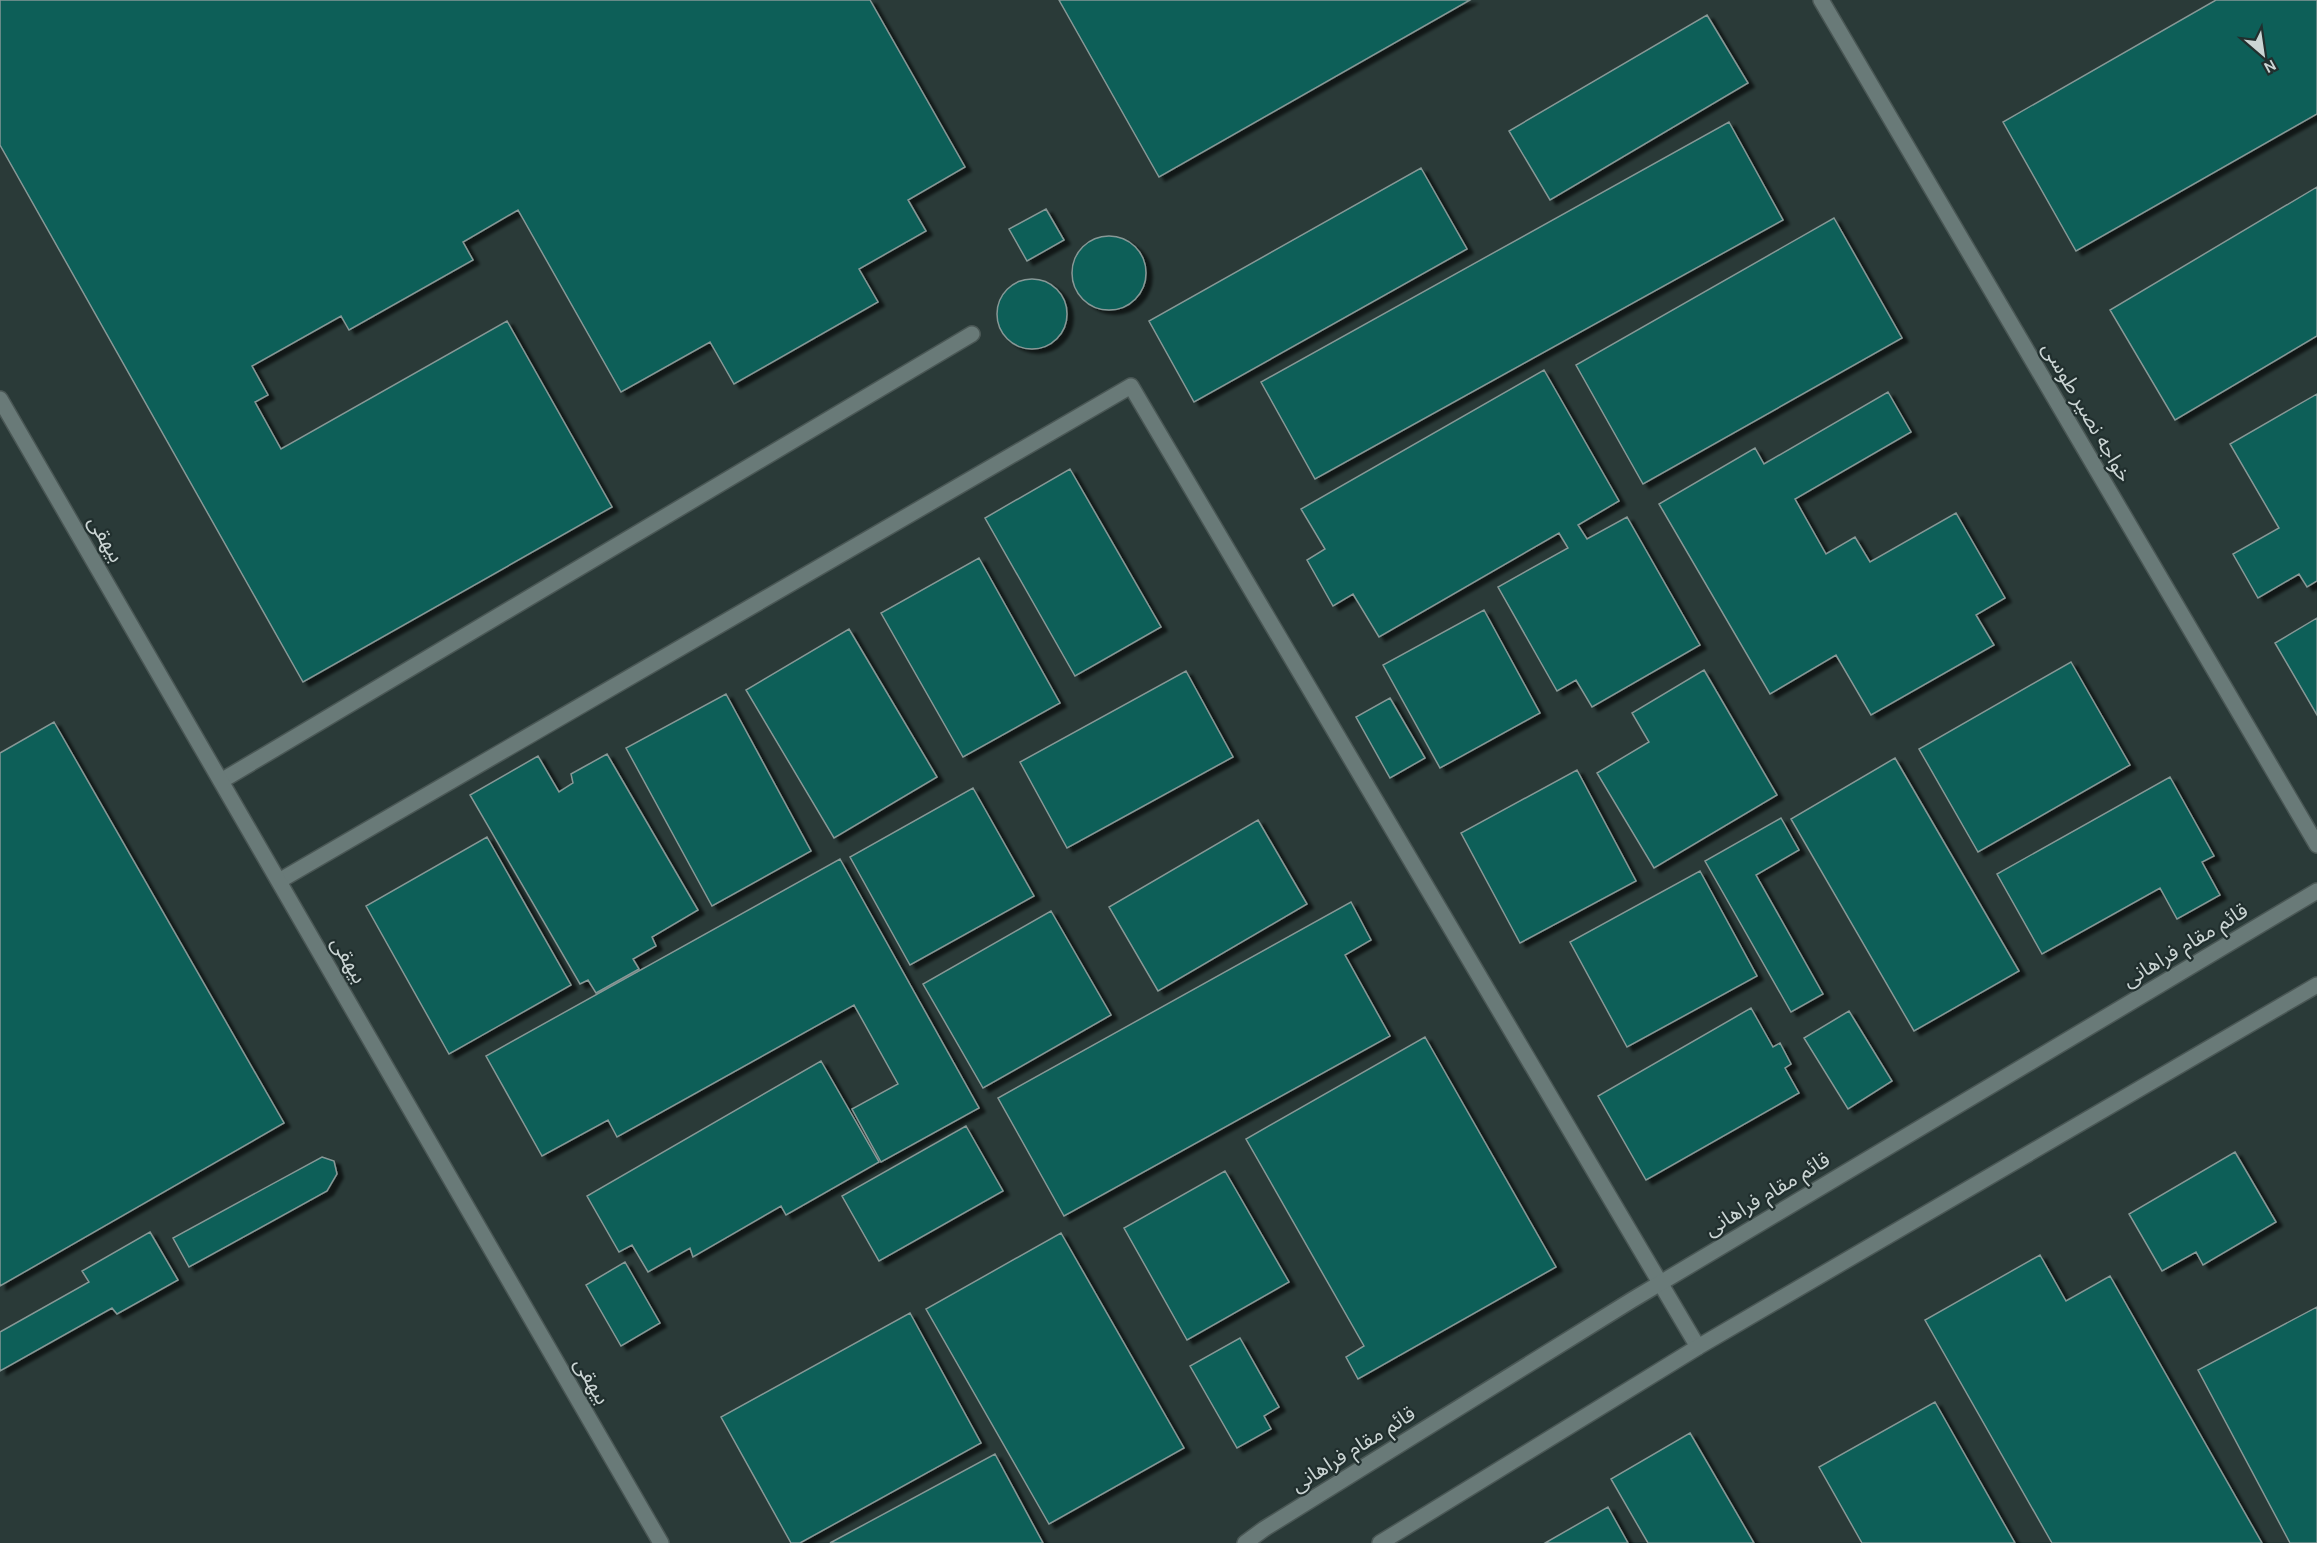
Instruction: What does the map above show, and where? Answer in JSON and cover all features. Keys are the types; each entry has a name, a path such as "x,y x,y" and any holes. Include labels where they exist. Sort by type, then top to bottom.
{"street":[{"name":"خواجه نصیر طوسی","path":"1821,0 2317,845"},
{"path":"221,781 972,334"},
{"path":"279,881 1131,386 1698,1347"},
{"name":"بیهقی","path":"0,399 661,1543"},
{"name":"قائم مقام فراهانی","path":"1245,1543 1661,1282 2317,891"},
{"path":"1380,1543 1698,1347 2317,986"}],"building":[{"path":"0,0 870,0 965,167 908,200 926,231 859,269 878,302 734,384 710,342 621,392 518,210 463,242 473,260 349,330 341,316 252,366 268,395 255,402 281,449 507,321 612,507 303,682 0,145"},
{"path":"1059,0 1470,0 1159,177"},
{"path":"2216,0 2317,0 2317,114 2076,251 2003,122"},
{"path":"1707,15 1748,83 1550,200 1509,131"},
{"path":"1729,122 1783,220 1315,479 1261,382"},
{"path":"1421,168 1467,249 1194,402 1149,321"},
{"path":"2317,187 2317,336 2175,420 2110,310"},
{"path":"1046,209 1064,240 1027,261 1009,229"},
{"path":"1834,218 1902,338 1643,484 1576,365"},
{"path":"1109,236 1130,242 1140,252 1146,273 1140,294 1130,304 1109,310 1088,304 1078,294 1072,273 1078,252 1088,242"},
{"path":"1032,279 1045,282 1057,289 1064,301 1067,314 1064,327 1057,339 1045,346 1032,349 1019,346 1007,339 1000,327 997,314 1000,301 1007,289 1019,282"},
{"path":"1544,370 1619,501 1578,525 1587,539 1627,517 1700,645 1592,707 1576,680 1557,691 1498,587 1568,548 1559,533 1379,637 1353,594 1333,606 1307,560 1325,549 1301,509"},
{"path":"1888,392 1911,432 1795,499 1826,554 1855,537 1870,562 1956,513 2005,598 1976,615 1994,645 1871,715 1836,655 1770,694 1659,504 1755,448 1764,464"},
{"path":"2317,394 2317,581 2307,587 2299,574 2258,598 2233,554 2279,528 2230,444"},
{"path":"1070,469 1161,627 1075,676 985,518"},
{"path":"979,558 1060,703 963,757 881,613"},
{"path":"1484,610 1540,713 1440,768 1383,665"},
{"path":"2317,618 2317,715 2275,643"},
{"path":"849,629 937,777 834,838 746,690"},
{"path":"2071,662 2130,765 1978,852 1919,749"},
{"path":"1704,670 1777,795 1654,868 1597,773 1649,742 1632,713"},
{"path":"1186,671 1233,757 1067,848 1020,762"},
{"path":"726,694 811,851 712,906 626,748"},
{"path":"1390,698 1425,758 1390,778 1356,717"},
{"path":"54,722 284,1123 0,1286 0,753"},
{"path":"607,754 698,910 652,937 656,946 633,959 639,969 596,993 588,980 580,984 470,795 538,756 559,792 573,783 571,774"},
{"path":"1895,758 2019,971 1914,1031 1791,819"},
{"path":"1577,770 1636,881 1520,943 1461,833"},
{"path":"2170,777 2214,856 2202,862 2220,895 2177,919 2160,888 2042,954 1997,874"},
{"path":"973,788 1034,896 910,965 850,857"},
{"path":"1781,818 1799,850 1756,875 1823,994 1791,1012 1705,861"},
{"path":"1258,820 1307,904 1158,991 1109,907"},
{"path":"487,837 571,985 449,1054 366,906"},
{"path":"840,859 979,1108 881,1162 852,1109 898,1084 854,1005 617,1137 608,1120 542,1156 486,1056"},
{"path":"1700,871 1757,976 1627,1047 1570,942"},
{"path":"1351,902 1371,940 1345,955 1390,1036 1064,1216 998,1098"},
{"path":"1051,911 1111,1015 983,1088 923,984"},
{"path":"1751,1008 1773,1047 1780,1043 1791,1064 1785,1068 1799,1093 1646,1180 1598,1096"},
{"path":"1849,1011 1892,1081 1848,1109 1804,1038"},
{"path":"1425,1037 1556,1267 1358,1379 1346,1357 1364,1346 1246,1139"},
{"path":"821,1061 879,1162 786,1215 781,1206 693,1257 690,1248 648,1272 632,1245 619,1252 587,1196"},
{"path":"966,1126 1003,1191 879,1261 842,1196"},
{"path":"2235,1152 2276,1222 2203,1265 2196,1252 2162,1271 2129,1214"},
{"path":"322,1157 334,1161 337,1174 327,1191 189,1267 173,1238"},
{"path":"1225,1171 1289,1282 1187,1340 1124,1228"},
{"path":"150,1232 178,1280 117,1314 112,1308 0,1371 0,1332 89,1282 82,1271"},
{"path":"1061,1233 1184,1448 1049,1524 926,1309"},
{"path":"2040,1255 2066,1301 2110,1276 2262,1543 2052,1543 1925,1320"},
{"path":"625,1262 660,1323 621,1346 586,1285"},
{"path":"2317,1307 2317,1543 2290,1543 2198,1370"},
{"path":"910,1313 981,1443 800,1543 791,1543 721,1417"},
{"path":"1240,1338 1279,1407 1264,1416 1271,1429 1237,1448 1190,1366"},
{"path":"1935,1402 2015,1543 1862,1543 1819,1467"},
{"path":"1690,1433 1754,1543 1648,1543 1611,1479"},
{"path":"995,1454 1043,1543 830,1543"},
{"path":"1608,1507 1628,1543 1545,1543"}]}
